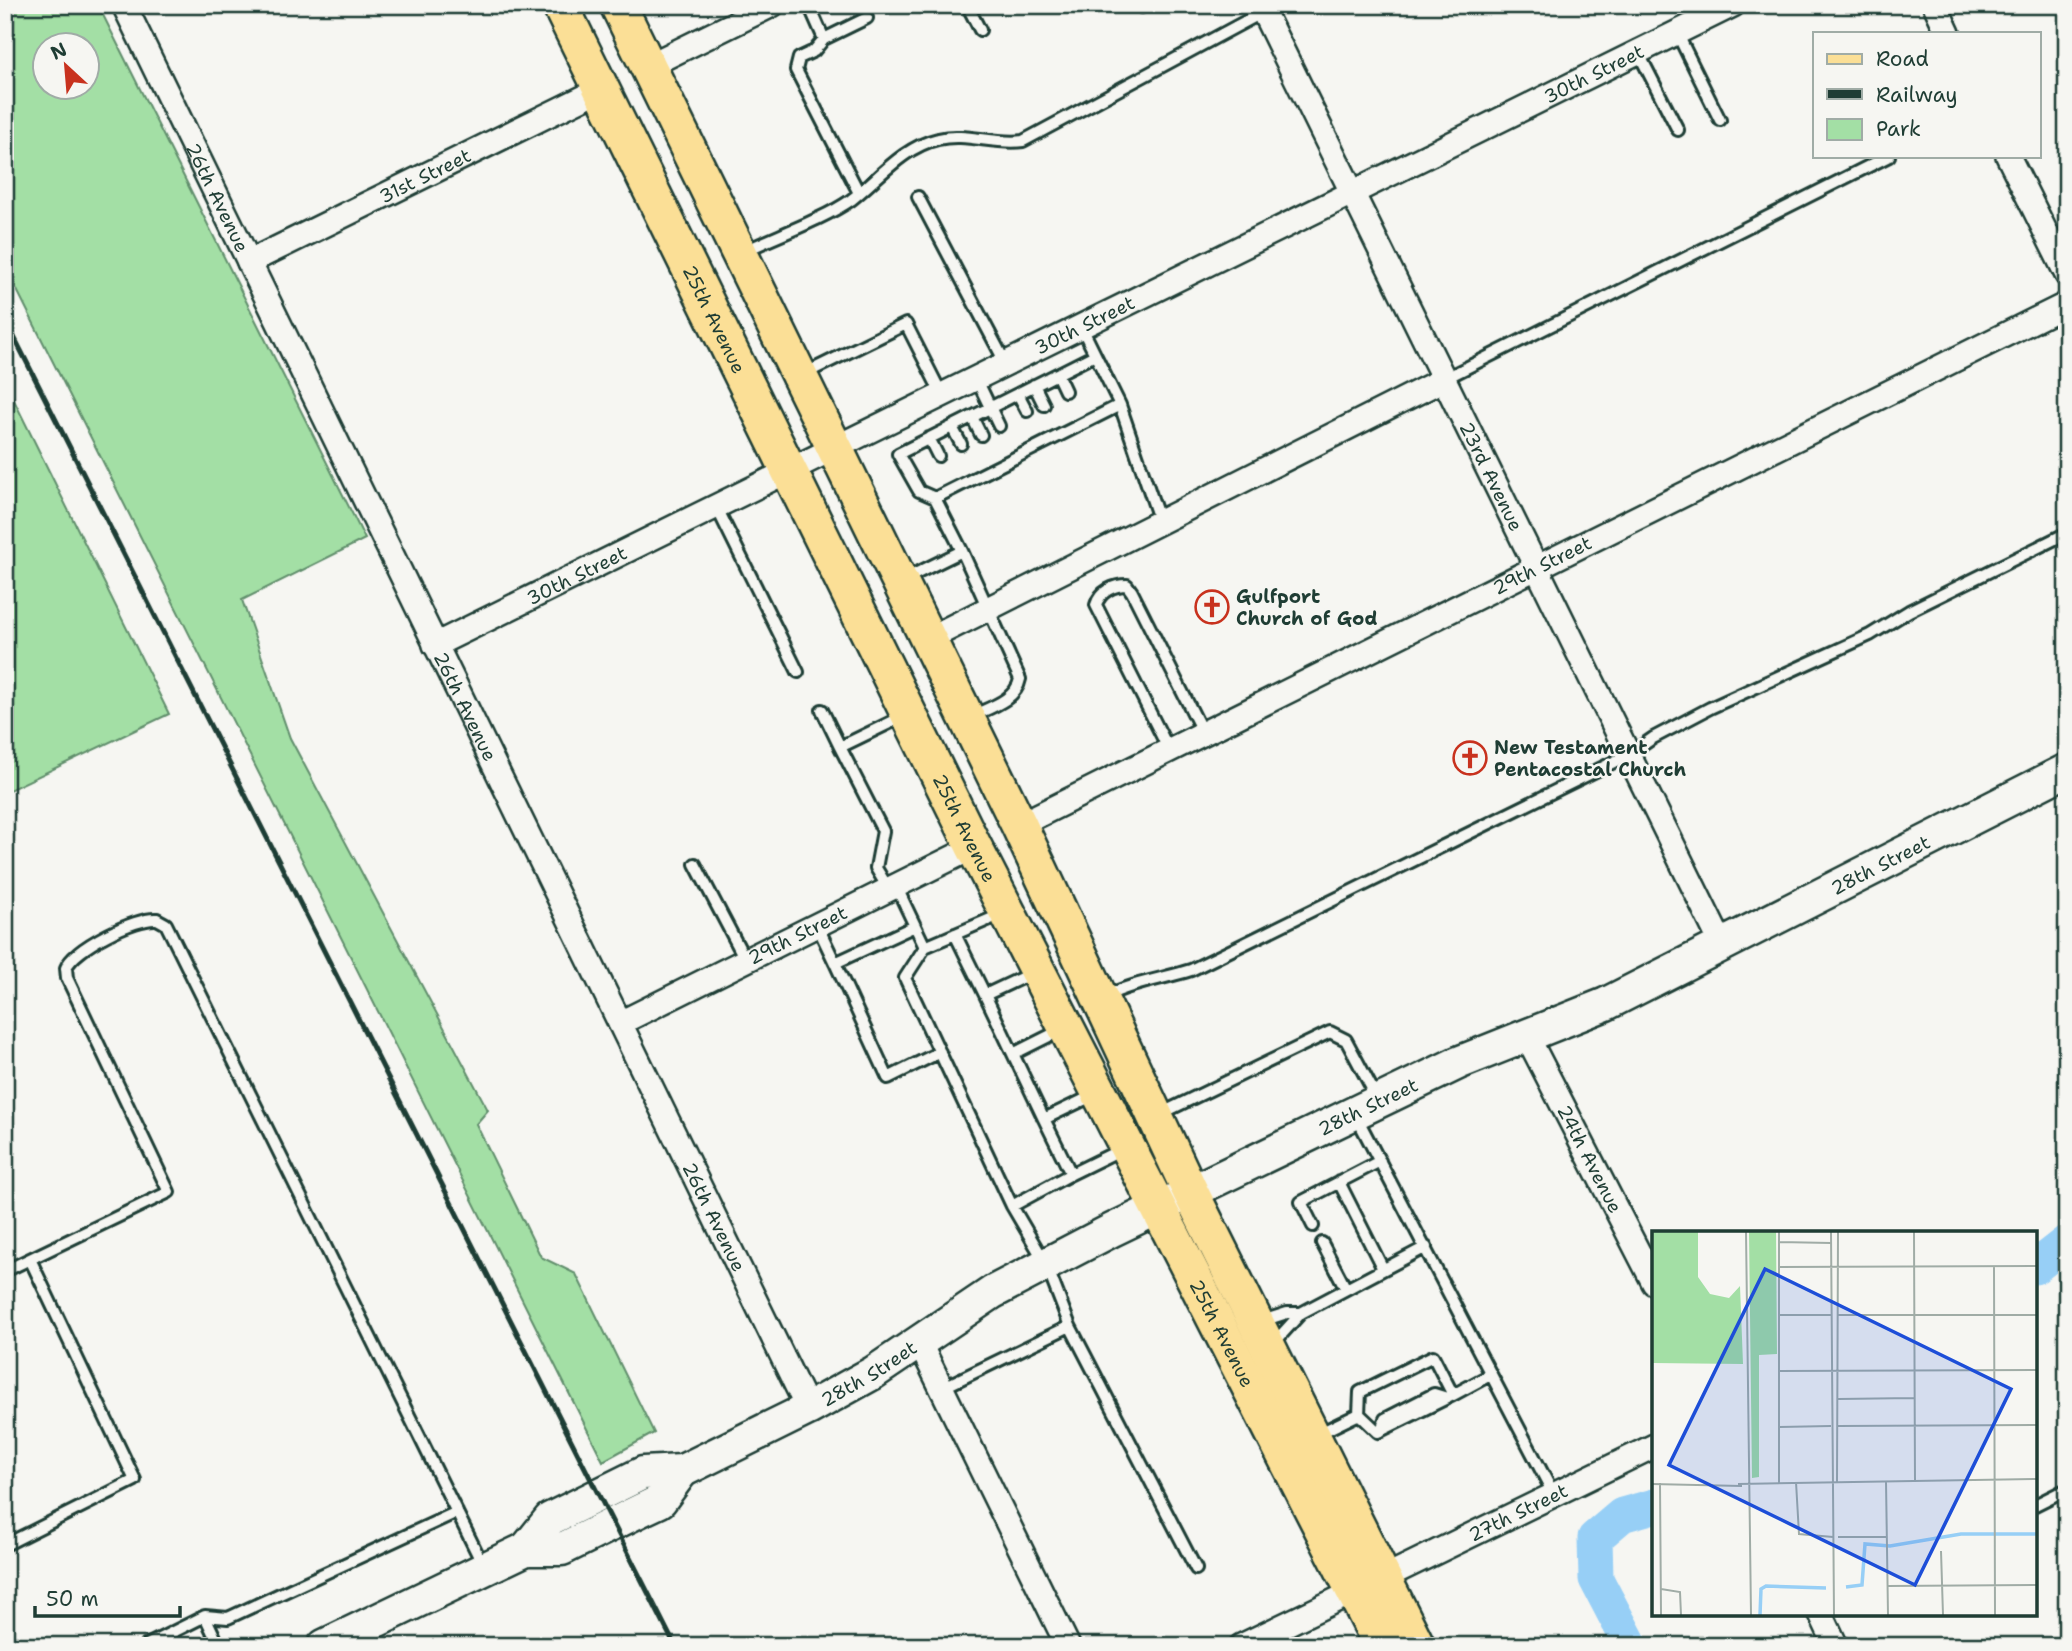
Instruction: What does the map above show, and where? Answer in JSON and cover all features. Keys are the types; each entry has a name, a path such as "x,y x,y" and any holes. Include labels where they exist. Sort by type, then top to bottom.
{"main road":[{"name":"25th Avenue","path":"560,5 974,847 1159,1208 1369,1585 1417,1646"},
{"name":"25th Avenue","path":"618,5 833,449 1020,825 1191,1193 1313,1436 1369,1585 1382,1646"},
{"name":"28th Street","path":"324,1646 526,1549 550,1519 643,1473 682,1471 808,1409 873,1373 918,1340 993,1292 1046,1264 1458,1063 1606,1004 1723,947 1909,848 2067,770"}],"street":[{"name":"26th Avenue","path":"124,5 808,1409"},
{"path":"648,66 772,5"},
{"name":"30th Street","path":"435,645 1733,5"},
{"path":"1935,5 1948,32"},
{"name":"23rd Avenue","path":"1262,8 1723,947"},
{"name":"31st Street","path":"249,262 601,89"},
{"path":"2009,158 2067,275"},
{"name":"29th Street","path":"1020,825 2067,304"},
{"path":"928,639 1444,379"},
{"name":"29th Street","path":"620,1023 974,847"},
{"name":"24th Avenue","path":"1527,1036 1652,1279"},
{"path":"918,1340 1068,1646"},
{"name":"27th Street","path":"1241,1646 1272,1639 1369,1585 1652,1447"},
{"path":"1822,1616 1836,1646"}],"lane":[{"path":"809,5 824,39"},
{"path":"967,5 980,30"},
{"path":"739,254 849,201 899,159 937,139 974,138 1002,144 1023,141 1262,8"},
{"path":"859,193 796,70 799,58 814,51 824,39 867,19"},
{"path":"1676,33 1720,120"},
{"path":"1638,52 1678,130"},
{"path":"1444,379 1885,158"},
{"path":"918,197 1006,364"},
{"path":"798,377 906,324 942,395"},
{"path":"1081,326 1120,405 1160,522"},
{"path":"967,719 1012,696 1018,689 1020,679 990,608 935,498 919,491 898,454 1095,355"},
{"path":"1057,374 1065,391"},
{"path":"976,378 999,426"},
{"path":"1034,385 1044,405"},
{"path":"1018,394 1027,411"},
{"path":"935,498 951,485 975,473 997,467 1059,436 1079,419 1120,405"},
{"path":"972,417 981,435"},
{"path":"1054,424 1059,436"},
{"path":"952,427 961,444"},
{"path":"1037,432 1042,444"},
{"path":"929,438 938,456"},
{"path":"1010,447 1016,458"},
{"path":"991,455 997,467"},
{"path":"716,506 798,672"},
{"path":"1101,998 1130,985 1191,970 1630,754 1653,738 1710,708 1870,635 1932,599 2067,533"},
{"path":"900,582 962,551"},
{"path":"1169,750 1096,605 1103,592 1127,585 1132,592 1203,733"},
{"path":"822,710 883,831 876,868 892,888 925,947"},
{"path":"840,747 908,714"},
{"path":"695,864 746,961"},
{"path":"1007,912 925,947 905,978 1012,1206 1046,1264 1070,1326 1196,1569"},
{"path":"5,1271 169,1192 67,978 66,968 78,952 136,922 158,919 166,924 484,1567"},
{"path":"817,925 888,1078 940,1052"},
{"path":"835,962 915,926"},
{"path":"955,934 1071,1174"},
{"path":"985,995 1036,971"},
{"path":"1013,1054 1065,1028"},
{"path":"1156,1116 1331,1032 1346,1040 1380,1161 1554,1494"},
{"path":"1044,1119 1100,1093"},
{"path":"1012,1206 1128,1146"},
{"path":"1313,1226 1301,1202 1380,1161"},
{"path":"1339,1182 1383,1269"},
{"path":"1322,1243 1346,1289"},
{"path":"1262,1336 1301,1312 1426,1247"},
{"path":"5,1545 135,1480 30,1259"},
{"path":"1262,1336 1287,1313 1301,1312"},
{"path":"942,1388 1070,1326"},
{"path":"1450,1397 1433,1356 1360,1392 1359,1415 1378,1433 1450,1397 1490,1375"},
{"path":"1313,1436 1359,1415"},
{"path":"2037,1504 2067,1489"},
{"path":"145,1646 205,1616 228,1618 457,1512"},
{"path":"205,1616 219,1646"}],"green space":[{"path":"5,5 98,5 365,539 242,600 290,738 488,1110 476,1124 541,1257 576,1274 654,1433 603,1461 5,266"},
{"path":"5,382 169,714 5,792"}],"waterway":[{"path":"2037,1265 2067,1242"},
{"path":"1631,1646 1596,1579 1595,1538 1622,1515 1652,1507"}],"railway":[{"path":"5,319 675,1646"}],"place":[{"name":"Gulfport Church of God","path":"1212,607"},
{"name":"New Testament Pentacostal Church","path":"1470,758"}]}
